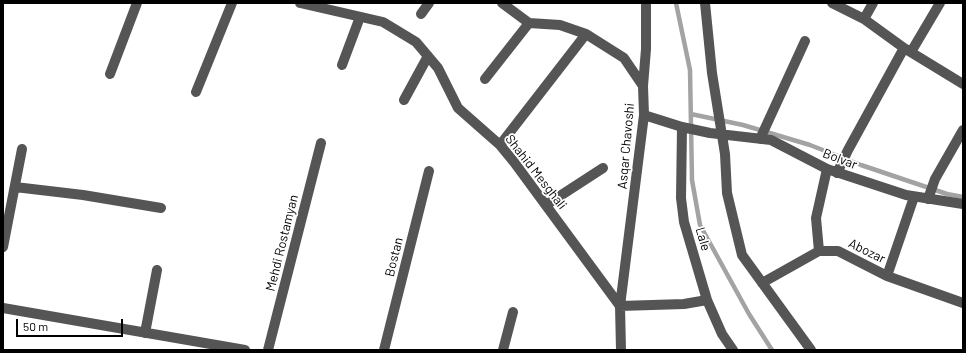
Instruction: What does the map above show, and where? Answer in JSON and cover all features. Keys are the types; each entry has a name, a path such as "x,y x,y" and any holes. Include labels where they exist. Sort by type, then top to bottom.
{"street":[{"path":"110,74 137,3"},
{"path":"196,92 232,3"},
{"path":"421,14 429,3"},
{"name":"Asqar Chavoshi","path":"502,3 529,22 560,25 586,34 624,58 643,86 644,115 620,306 621,350"},
{"path":"643,86 646,48 646,3"},
{"path":"706,3 712,73 725,154 727,193 742,255 782,308 811,350"},
{"path":"832,3 864,19 907,50 963,84"},
{"path":"864,19 873,3"},
{"path":"837,173 848,150 907,50 940,3"},
{"name":"Shahid Mesghali","path":"305,4 383,22 416,42 438,68 458,108 500,145 620,306"},
{"path":"342,65 360,17"},
{"path":"485,79 529,22"},
{"path":"500,145 586,34"},
{"path":"760,139 773,114 805,41"},
{"path":"404,100 428,56"},
{"name":"Bolvar","path":"644,115 682,127 710,133 721,131 771,140 827,170 906,195 963,204"},
{"name":"Lale","path":"682,127 681,198 684,222 706,300 722,334 733,350"},
{"path":"928,199 934,179 963,130"},
{"name":"Mehdi Rostamyan","path":"268,350 321,143"},
{"path":"3,247 22,149"},
{"path":"546,205 603,168"},
{"path":"818,251 816,218 827,170"},
{"name":"Bostan","path":"384,350 429,171"},
{"path":"15,187 161,208"},
{"path":"887,276 914,196"},
{"name":"Abozar","path":"762,283 818,251 838,251 887,276 963,303"},
{"path":"145,333 157,270"},
{"path":"620,306 684,304 706,300"},
{"path":"3,308 245,350"},
{"path":"503,350 513,312"}],"waterway":[{"path":"676,3 690,70 692,180 700,225 749,314 772,350"},
{"path":"691,114 743,125 810,145 861,165 947,194 963,197"}]}
